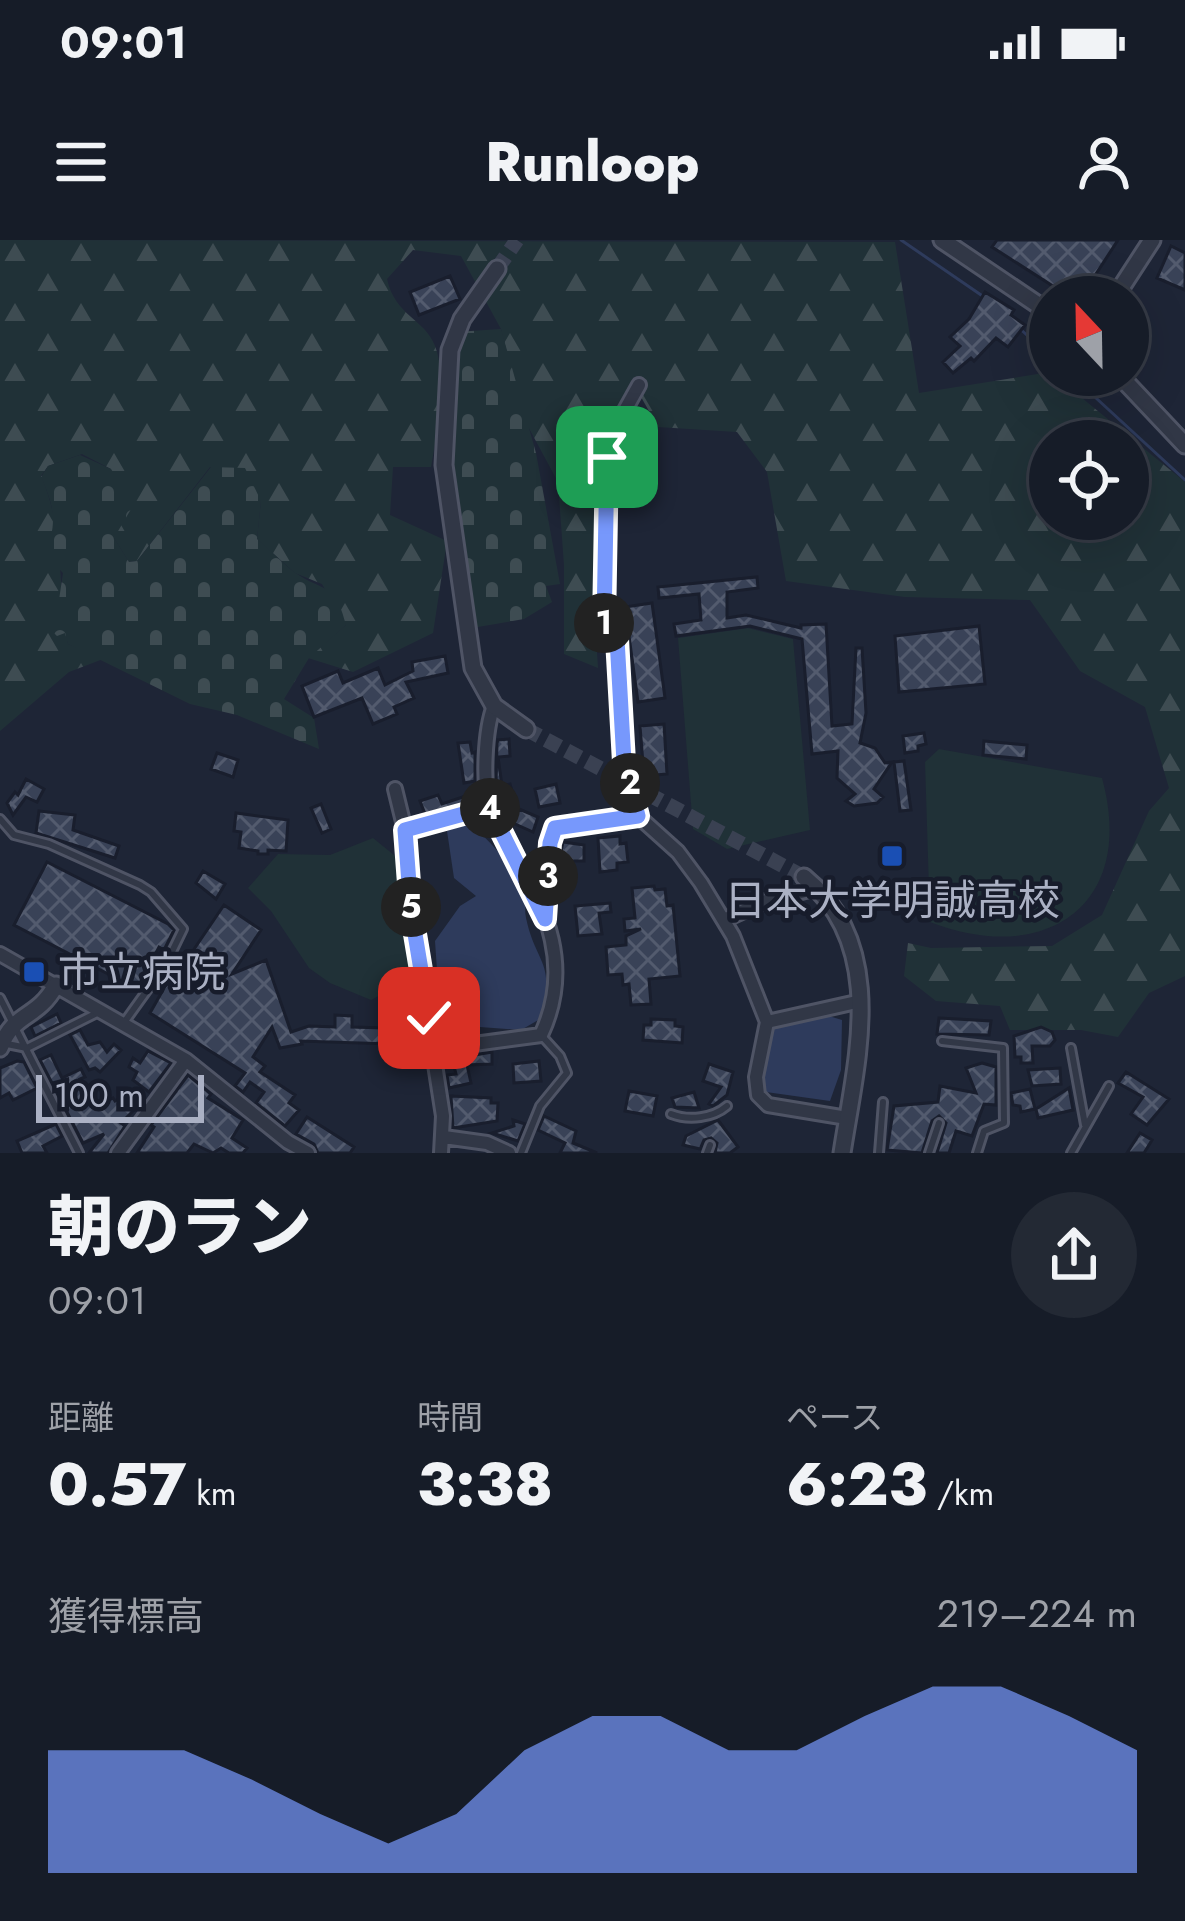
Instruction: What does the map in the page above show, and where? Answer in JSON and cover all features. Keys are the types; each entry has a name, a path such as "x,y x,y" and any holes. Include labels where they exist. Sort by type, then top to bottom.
{"street":[{"path":"1128,276 1152,240"},
{"path":"952,243 1029,298"},
{"path":"497,268 462,319 450,350 444,465 468,650 477,678 494,706 526,728"},
{"path":"639,385 619,421 607,457 604,625 617,639 624,762 638,816 678,852 724,920 767,1022 758,1095 768,1105 848,1118"},
{"path":"1139,396 1185,445"},
{"path":"433,1056 452,1047 541,1035 555,1005 556,952 545,919 489,807 486,730 494,706"},
{"path":"395,789 405,830 411,910 443,1137 441,1153"},
{"path":"405,830 489,807"},
{"path":"545,919 555,828 638,816"},
{"path":"724,920 810,883 850,942 861,1001 842,1153"},
{"path":"0,954 187,1060 308,1153"},
{"path":"1,1046 12,1024 45,1005 56,985"},
{"path":"767,1022 861,1001"},
{"path":"118,1153 187,1060"},
{"path":"443,1137 487,1143 509,1153"}],"lane":[{"path":"0,820 14,835 50,844 151,892 183,929 166,964 123,1025"},
{"path":"0,998 80,1153"},
{"path":"1,1046 27,1048 102,1010"},
{"path":"521,1153 540,1106 566,1073 560,1056 541,1035"},
{"path":"942,1041 1004,1048 1004,1123 983,1131 977,1153"},
{"path":"1071,1048 1084,1125"},
{"path":"1071,1153 1109,1086"},
{"path":"879,1153 883,1102"},
{"path":"671,1114 698,1118 727,1106"},
{"path":"929,1153 939,1123"}],"green space":[{"path":"0,240 895,242 919,393 1029,375 1029,396 1079,396 1109,420 1029,420 1029,540 1149,540 1149,453 1185,482 1185,976 1149,993 1118,1037 1081,1030 1010,1030 1000,1006 936,1001 904,976 908,943 931,948 1052,946 1102,915 1149,811 1169,788 1145,707 1080,671 1030,600 905,597 786,581 767,472 737,432 658,427 632,381 607,450 600,485 594,557 598,668 564,654 558,482 524,419 501,329 461,256 413,250 387,279 396,301 430,337 441,375 431,467 393,467 390,515 447,541 433,633 353,672 308,658 346,625 322,584 295,573 257,539 261,501 210,467 137,561 129,562 114,538 111,469 82,454 48,466 41,476 54,517 68,644 103,659 69,672 0,731"},
{"path":"501,329 536,453 560,584 546,586 552,602 524,619 466,629 444,465 456,332"},
{"path":"80,455 111,469 134,504 114,538 129,562 137,561 211,467 245,468 261,501 257,539 294,572 333,594 346,625 309,658 284,699 314,718 319,749 237,715 190,704 68,644 65,633 57,636 42,621 44,606 59,600 63,573 45,554 53,515 41,477 48,466"},
{"path":"748,628 793,639 810,830 727,849 693,829 678,638"},
{"path":"939,749 1102,778 1109,822 1106,860 1094,891 1073,914 1045,930 1011,936 972,934 930,922 925,762"},
{"path":"373,838 410,868 421,974 371,1000 330,983 309,968 271,911 248,888 278,854 330,855"}],"water":[{"path":"468,824 499,853 518,881 546,974 540,1019 521,1030 453,1025 439,999 435,941 460,906 476,896 454,878 447,831"},
{"path":"819,1013 842,1020 841,1070 830,1101 766,1092 756,1065 772,1027"}],"building":[{"path":"997,240 1118,240 1095,276 1037,276 992,247"},
{"path":"1171,246 1185,253 1185,290 1157,278"},
{"path":"450,276 460,299 419,315 410,292"},
{"path":"985,292 1014,310 1011,315 1025,325 1008,347 996,338 974,361 971,358 953,373 943,362 960,346 950,337 969,319"},
{"path":"757,577 758,588 727,592 727,618 746,615 801,628 826,624 832,726 852,724 856,648 862,648 866,713 860,743 875,748 885,763 892,762 874,789 883,797 877,803 854,806 846,801 855,794 837,778 838,751 812,754 802,639 750,626 676,636 674,624 701,620 699,594 659,598 658,587"},
{"path":"652,603 665,698 638,702 625,607"},
{"path":"979,626 985,684 899,692 895,636"},
{"path":"445,656 448,673 406,682 414,698 394,707 397,714 373,724 362,698 314,717 302,686 338,671 343,683 378,668 385,685 413,671 412,662"},
{"path":"664,724 667,774 644,776 640,726"},
{"path":"924,733 926,744 905,753 903,736"},
{"path":"509,739 510,756 498,757 502,786 510,784 515,801 501,805 496,784 497,743"},
{"path":"984,741 1027,745 1026,759 983,755"},
{"path":"470,742 475,752 475,781 464,783 458,743"},
{"path":"217,753 238,760 233,777 211,769"},
{"path":"904,761 911,810 900,811 894,762"},
{"path":"26,779 44,789 37,802 26,797 13,815 7,803 15,792 18,795"},
{"path":"556,784 560,803 539,807 535,789"},
{"path":"438,795 442,804 469,795 471,801 425,814 420,801"},
{"path":"321,804 331,829 322,833 311,808"},
{"path":"519,809 538,817 533,832 513,823"},
{"path":"39,811 75,815 73,830 119,846 115,858 36,833"},
{"path":"236,813 288,820 286,851 258,854 239,848"},
{"path":"620,836 620,844 626,843 628,862 617,863 617,870 600,872 598,838"},
{"path":"563,842 584,845 584,861 559,861"},
{"path":"47,862 174,930 164,950 159,947 137,989 14,925"},
{"path":"203,871 225,884 216,899 196,883"},
{"path":"632,888 665,889 667,906 673,905 680,976 649,979 651,1004 631,1005 629,984 623,985 622,974 608,975 606,947 626,945 626,936 641,929 625,931 624,919 635,918"},
{"path":"610,903 611,912 599,913 602,934 578,936 575,906"},
{"path":"224,905 261,930 232,974 266,960 291,1032 309,1026 335,1027 335,1015 352,1016 352,1027 419,1029 421,1045 301,1041 280,1048 272,1027 253,1057 265,1066 260,1072 295,1095 289,1103 299,1110 285,1126 256,1103 264,1092 250,1082 243,1092 235,1086 245,1073 150,1013 181,958 186,961"},
{"path":"57,1014 61,1023 35,1036 31,1027"},
{"path":"939,1018 991,1021 989,1035 937,1034"},
{"path":"651,1019 675,1020 675,1026 683,1027 682,1043 643,1040 644,1025 651,1025"},
{"path":"1041,1027 1052,1032 1055,1040 1050,1046 1032,1046 1033,1063 1021,1063 1021,1057 1015,1057 1014,1036"},
{"path":"80,1030 88,1045 100,1042 107,1052 114,1044 121,1050 100,1072 89,1070 70,1035"},
{"path":"148,1051 171,1063 149,1092 133,1080 137,1072 129,1067 133,1058 140,1063"},
{"path":"492,1052 492,1064 467,1065 471,1083 449,1088 447,1075 456,1074 452,1059"},
{"path":"51,1055 62,1078 81,1069 85,1077 80,1079 93,1104 115,1101 134,1090 141,1103 121,1123 125,1126 108,1153 89,1153 104,1134 83,1143 40,1060"},
{"path":"539,1061 541,1081 514,1083 513,1064"},
{"path":"24,1062 37,1088 13,1100 9,1093 0,1098 0,1068"},
{"path":"982,1063 996,1067 996,1105 984,1104 972,1136 956,1131 949,1153 937,1153 946,1123 939,1116 932,1121 922,1153 887,1150 894,1106 938,1102 940,1086 976,1093 966,1068"},
{"path":"709,1064 733,1072 727,1095 713,1106 709,1104 721,1087 703,1081"},
{"path":"1060,1068 1061,1084 1032,1086 1028,1070"},
{"path":"1126,1072 1169,1099 1147,1125 1131,1114 1143,1097 1118,1083"},
{"path":"188,1075 211,1094 208,1098 243,1120 232,1138 247,1148 243,1153 221,1148 213,1153 194,1144 187,1153 137,1153 151,1125"},
{"path":"1069,1088 1073,1110 1038,1118 1036,1109"},
{"path":"1030,1089 1035,1109 1021,1112 1020,1106 1013,1105 1011,1093"},
{"path":"629,1091 657,1096 653,1116 625,1111"},
{"path":"694,1092 699,1108 675,1107 672,1098"},
{"path":"451,1096 491,1098 491,1103 498,1103 497,1121 453,1128"},
{"path":"544,1116 576,1131 573,1143 597,1153 560,1153 565,1143 538,1130"},
{"path":"307,1117 354,1147 350,1153 318,1153 314,1144 296,1134"},
{"path":"513,1120 525,1124 518,1141 492,1133 514,1126"},
{"path":"718,1120 738,1147 730,1153 715,1153 717,1143 711,1138 700,1149 683,1145 686,1136"},
{"path":"56,1124 62,1136 43,1146 47,1153 22,1153 17,1141"},
{"path":"1140,1133 1152,1140 1144,1153 1127,1153"}],"waterway":[{"path":"901,240 984,297"},
{"path":"1018,327 1029,337"},
{"path":"1094,396 1185,480"}],"tunnel":[{"path":"497,269 517,240"},
{"path":"526,729 804,877"}],"place":[{"name":"日本大学明誠高校","path":"892,856"},
{"name":"市立病院","path":"34,972"}],"route":[{"path":"429,1018 411,910 405,830 489,807 545,919 555,828 638,816 624,762 617,639 604,625 607,457"}]}
